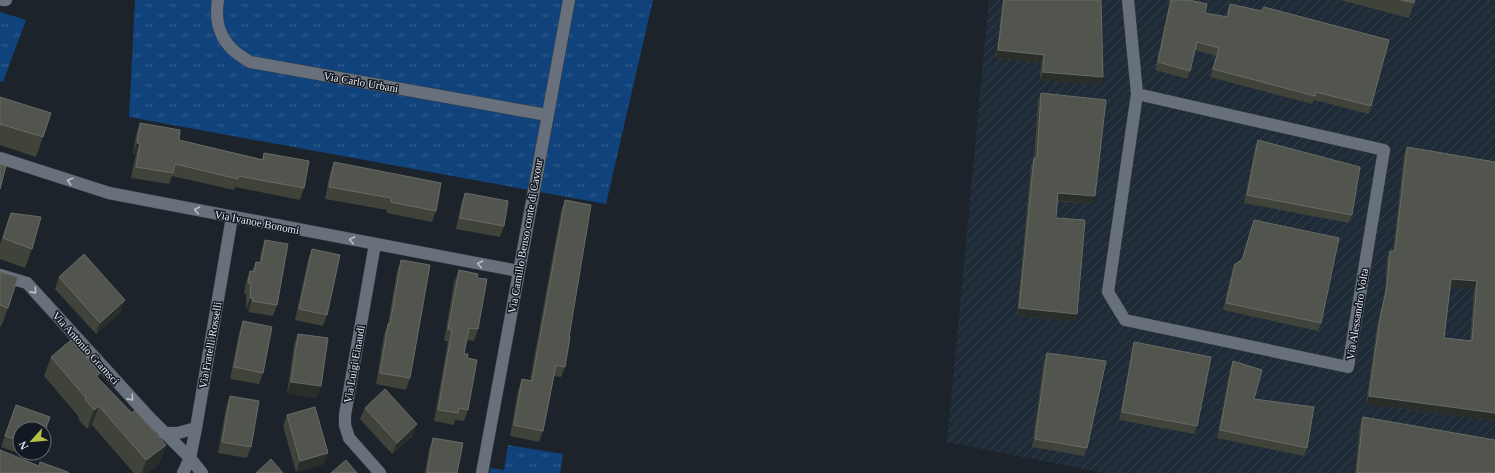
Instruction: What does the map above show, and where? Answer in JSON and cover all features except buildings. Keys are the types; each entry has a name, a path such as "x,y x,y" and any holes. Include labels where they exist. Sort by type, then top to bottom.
{"street":[{"name":"Via Carlo Urbani","path":"218,0 216,14 220,31 232,49 250,62 547,115"},
{"name":"Via Camillo Benso conte di Cavour","path":"482,473 569,0"},
{"name":"Via Alessandro Volta","path":"1128,0 1137,94 1108,292 1125,320 1348,367 1384,150 1137,94"},
{"name":"Via Ivanoe Bonomi","path":"0,158 109,193 518,271"},
{"name":"Via Fratelli Rosselli","path":"184,473 190,458 196,428 232,217"},
{"name":"Via Luigi Einaudi","path":"375,244 345,415 345,425 348,438 380,473"},
{"name":"Via Antonio Gramsci","path":"0,275 27,283 164,433 190,458 202,473"},
{"path":"164,433 178,433 196,428"}],"shaded area":[{"path":"989,0 1495,0 1495,473 1104,473 947,442"}],"green space":[{"path":"135,0 653,0 606,204 129,117"},
{"path":"0,12 26,20 3,82 0,81"},
{"path":"508,445 563,454 560,473 490,473 490,468 504,470"}]}
